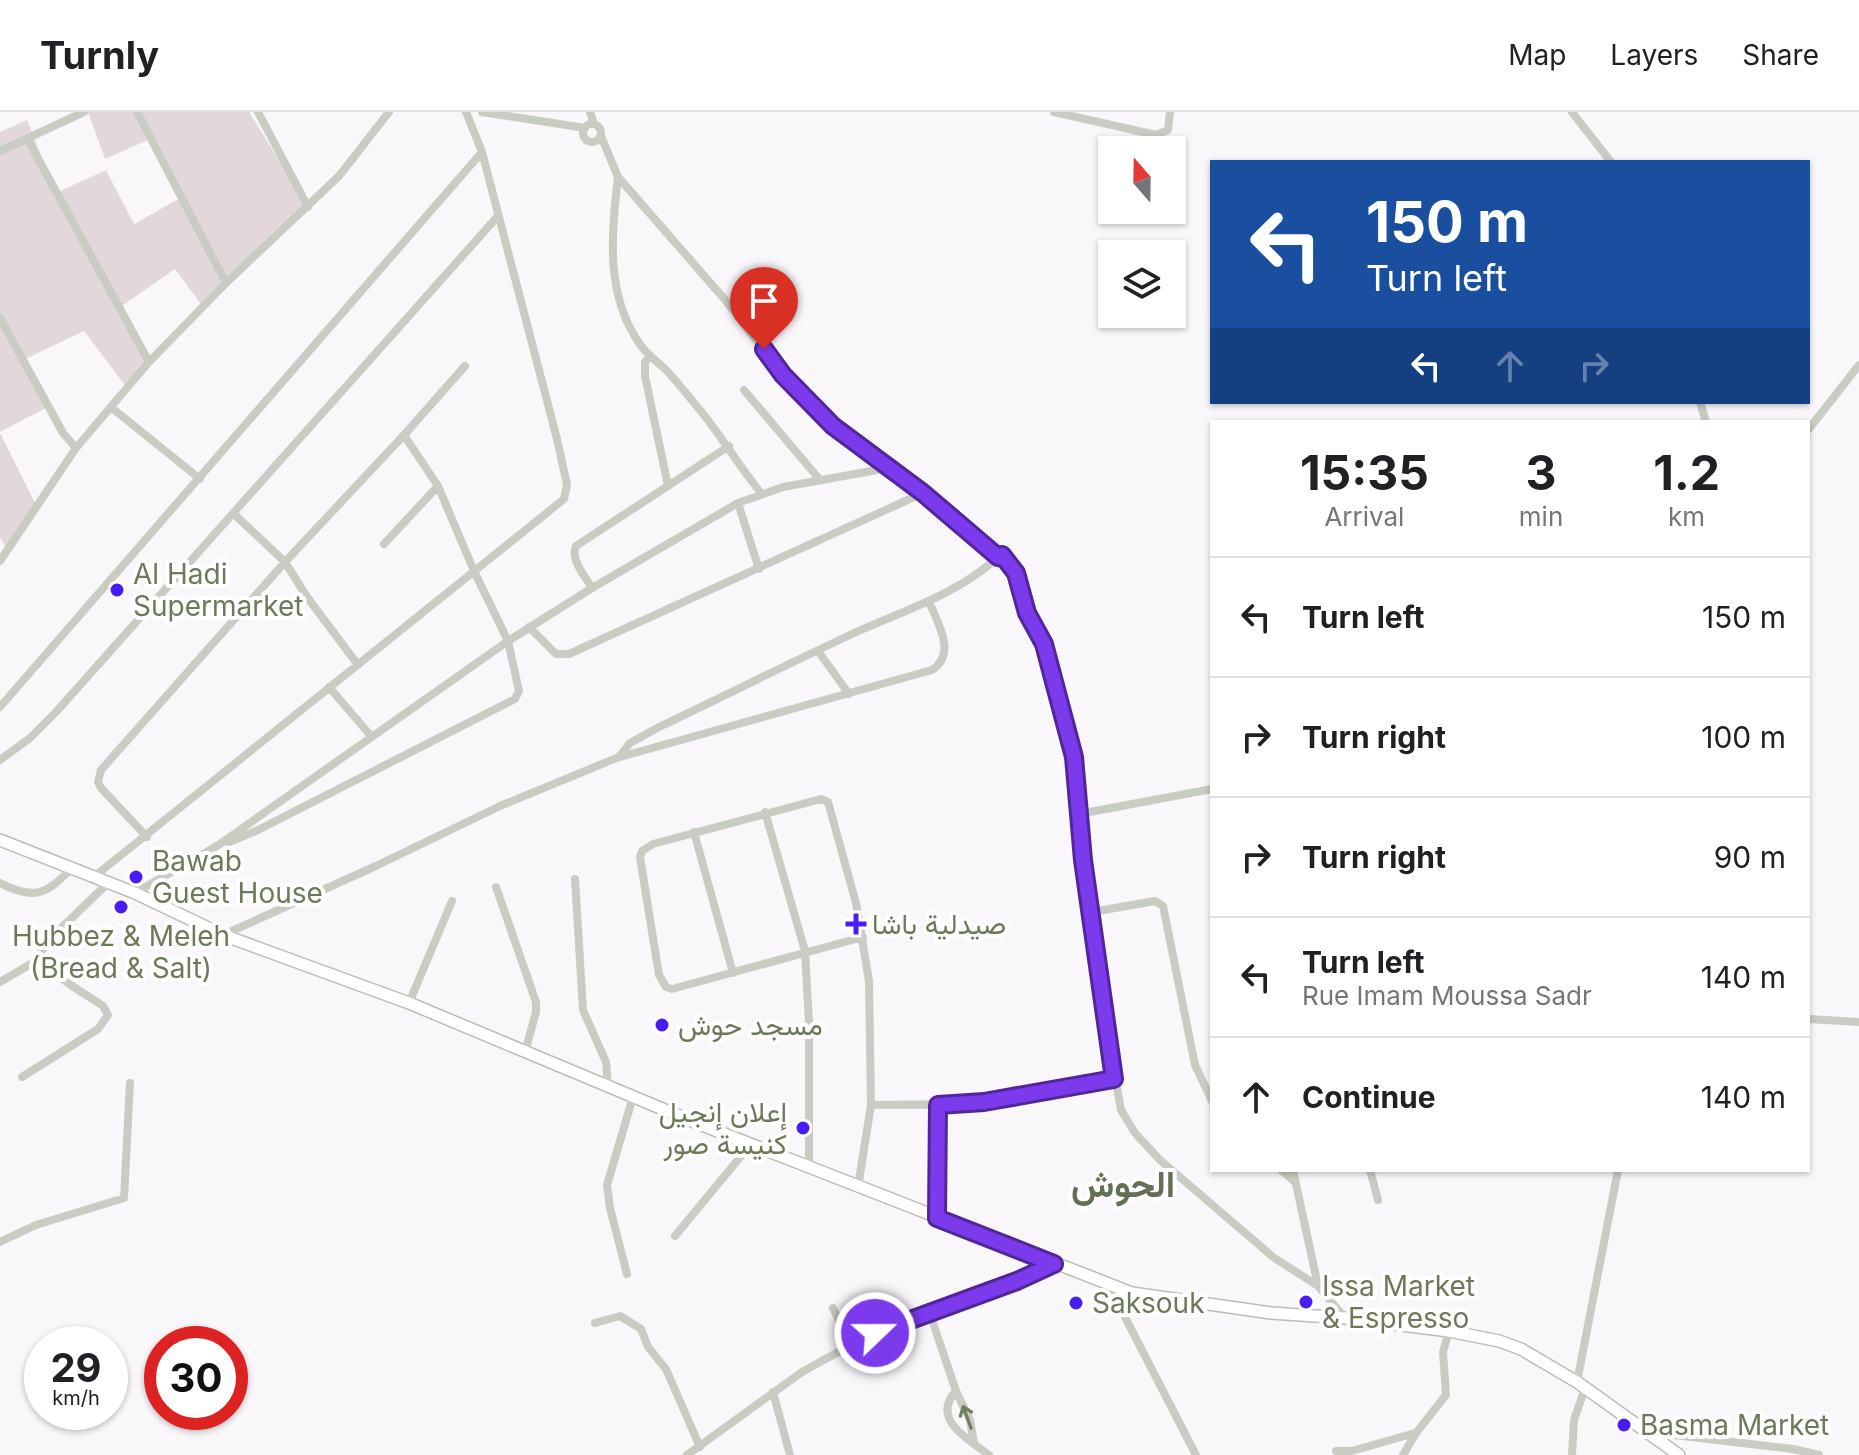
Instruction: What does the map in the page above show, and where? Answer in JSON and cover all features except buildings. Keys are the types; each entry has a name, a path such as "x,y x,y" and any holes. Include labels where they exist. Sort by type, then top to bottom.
{"main road":[{"path":"0,840 135,893 223,935 409,1003 608,1087 1109,1286 1160,1299 1449,1331 1499,1341 1521,1349 1581,1385 1679,1455"}],"street":[{"path":"0,151 84,112"},
{"path":"137,112 226,283"},
{"path":"258,112 308,207"},
{"path":"0,561 76,448 149,362 226,283 339,176 389,112"},
{"path":"95,876 558,506 566,493 567,485 482,152 466,112"},
{"path":"482,112 600,127 618,177 727,302 783,375 833,426 923,493 998,557"},
{"path":"590,112 584,137 611,162"},
{"path":"1054,112 1156,135 1170,128 1170,112"},
{"path":"1572,112 1609,160"},
{"path":"591,142 601,136"},
{"path":"28,140 149,362"},
{"path":"0,707 482,152"},
{"path":"618,177 612,227 616,284 629,326 650,356 679,385 729,446 744,473 761,493"},
{"path":"0,760 30,738 56,712 498,216"},
{"path":"0,318 63,433 76,448"},
{"path":"650,356 645,362 645,376 668,486"},
{"path":"1810,427 1859,365"},
{"path":"147,837 101,788 98,782 101,770 285,562 465,366"},
{"path":"744,390 820,480"},
{"path":"112,408 200,479"},
{"path":"217,846 256,831 515,699 519,691 508,641 438,486 404,435"},
{"path":"592,588 575,558 573,552 576,546 729,446"},
{"path":"135,893 217,846 529,627 738,503 761,493 888,468"},
{"path":"384,544 438,486"},
{"path":"529,627 556,654 569,654 923,493"},
{"path":"738,503 759,569"},
{"path":"234,514 285,562 358,665"},
{"path":"0,538 7,549"},
{"path":"619,757 630,743 659,727 929,602 1002,555 1012,565 1027,613 1044,644 1074,757 1083,860 1121,1110 1153,1153 1273,1257 1318,1286 1345,1318"},
{"path":"223,935 500,806 619,757 912,677 939,665 944,659 945,645 929,602"},
{"path":"818,651 849,694"},
{"path":"329,687 371,736"},
{"path":"659,727 676,741"},
{"path":"309,783 319,797"},
{"path":"1079,814 1210,789"},
{"path":"858,1187 871,1105 869,981 863,937 841,842 828,802 821,799 694,832 646,847 640,857 659,975 666,987 672,989 863,937"},
{"path":"765,812 805,951 809,1023 809,1167"},
{"path":"694,832 733,973"},
{"path":"0,883 33,894 55,885 71,869"},
{"path":"575,879 583,1010 606,1062 608,1087"},
{"path":"0,982 41,958 44,946 109,882"},
{"path":"496,887 536,1002 525,1052"},
{"path":"409,1003 452,901"},
{"path":"1092,912 1160,901 1195,1065 1210,1091"},
{"path":"22,1077 98,1029 108,1015 103,1006 49,969 41,958"},
{"path":"1810,1019 1859,1022"},
{"path":"871,1105 984,1102 1114,1079"},
{"path":"0,1242 36,1225 124,1198 130,1083"},
{"path":"627,1274 607,1185 633,1097"},
{"path":"937,1218 938,1105"},
{"path":"675,1236 751,1144"},
{"path":"1283,1172 1295,1182"},
{"path":"1293,1172 1318,1286"},
{"path":"1371,1172 1378,1200"},
{"path":"1572,1455 1574,1420 1618,1172"},
{"path":"687,1455 773,1392 851,1345 892,1325 1017,1281 1054,1264"},
{"path":"1109,1286 1196,1455"},
{"path":"833,1308 851,1345"},
{"path":"929,1311 956,1391 967,1412 974,1443"},
{"path":"595,1323 620,1316 641,1329 648,1347 666,1369 700,1447"},
{"path":"1403,1455 1446,1395 1443,1352 1449,1331"},
{"path":"956,1391 950,1397 948,1419 956,1431 989,1455"},
{"path":"773,1392 790,1455"},
{"path":"1647,1432 1793,1449 1819,1455"},
{"path":"1336,1451 1352,1451 1416,1433"}],"shaded area":[{"path":"88,112 249,112 308,207 203,307 175,269 119,308 149,362 127,388 84,331 23,360 48,407 0,432 0,132 27,120 56,193 106,170 134,224 180,198 150,139 105,159"},
{"path":"0,433 36,505 7,549 0,538"}],"place":[{"name":"Al Hadi Supermarket","path":"117,590"},
{"name":"Bawab Guest House","path":"136,877"},
{"name":"Hubbez & Meleh (Bread & Salt)","path":"121,907"},
{"name":"صيدلية باشا","path":"856,924"},
{"name":"مسجد حوش","path":"662,1025"},
{"name":"إعلان إنجيل كنيسة صور","path":"803,1128"},
{"name":"Issa Market & Espresso","path":"1306,1302"},
{"name":"Saksouk","path":"1076,1303"},
{"name":"Basma Market","path":"1624,1425"}],"district":[{"name":"الحوش","path":"1123,1184"}],"route":[{"path":"764,349 783,375 833,426 923,493 998,557 1002,555 1016,573 1027,613 1044,644 1074,757 1083,860 1114,1079 984,1102 938,1105 937,1218 1054,1264 1017,1281 875,1333"}]}
